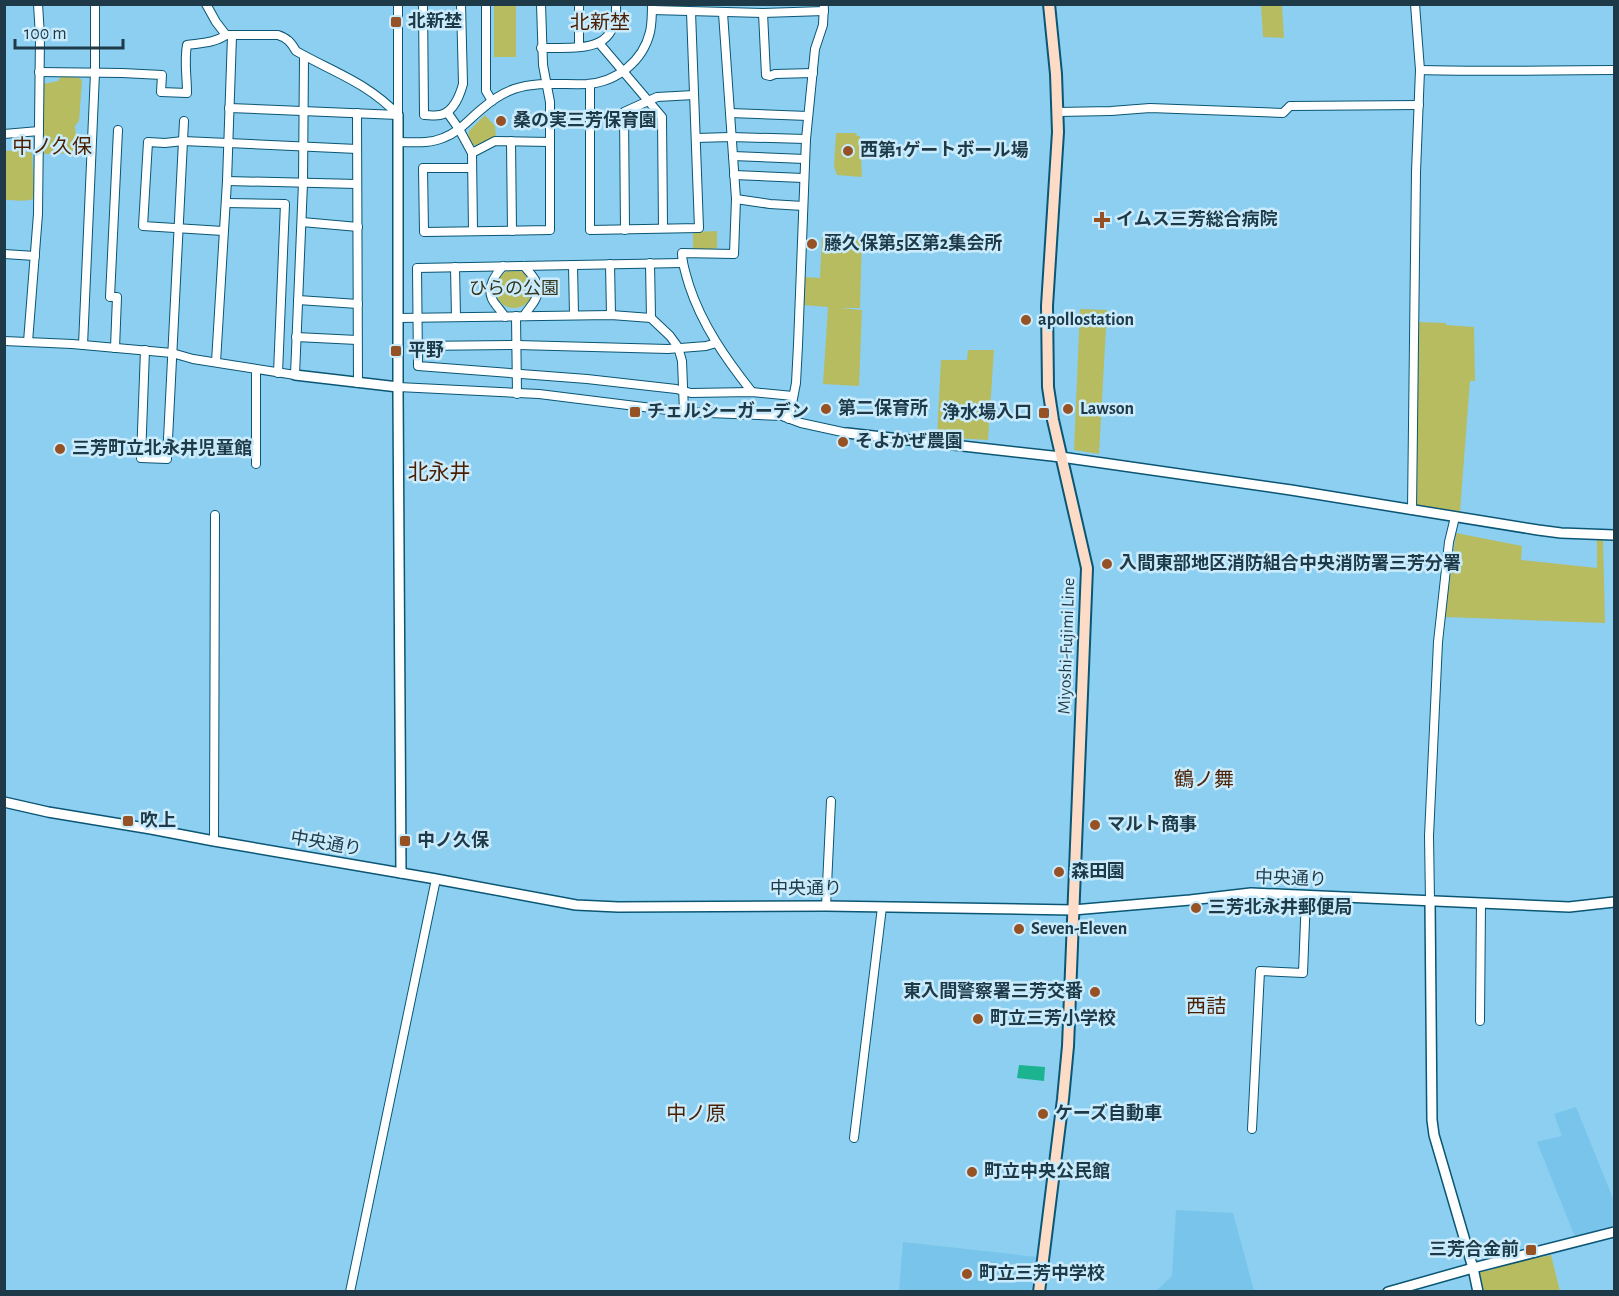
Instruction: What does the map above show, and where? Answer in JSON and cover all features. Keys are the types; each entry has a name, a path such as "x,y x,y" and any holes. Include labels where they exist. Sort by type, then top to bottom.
{"main road":[{"name":"Miyoshi-Fujimi Line","path":"1039,1292 1067,1056 1087,568 1061,457 1048,387 1047,306 1058,112 1049,4"}],"street":[{"path":"28,342 38,214 38,4"},
{"path":"83,345 95,73 95,4"},
{"path":"206,4 216,22 229,35 227,181 216,362"},
{"path":"398,4 401,873"},
{"path":"423,4 424,115 439,116 447,112 460,93 463,84 461,4"},
{"path":"486,4 486,91 492,101"},
{"path":"472,168 423,168 424,232 550,230 550,102 545,84 541,48 541,4"},
{"path":"579,4 579,47"},
{"path":"541,48 579,47 599,43 606,38 615,25 616,4"},
{"path":"1412,510 1416,172 1420,70 1415,4"},
{"path":"398,142 428,142 445,138 492,101 516,89 545,84 590,84 604,81 624,71 636,60 645,46 651,30 652,7 691,12 701,8 723,13 763,13 824,8 823,25 816,43 806,139 797,369 789,419"},
{"path":"590,84 590,230 699,228 691,12"},
{"path":"723,13 736,199 734,254 682,253 682,263 699,312 716,343 752,392"},
{"path":"763,13 766,75 813,73"},
{"path":"39,72 162,75 161,92 187,93 188,73 185,60 187,45 209,43 229,35 278,35 286,38 296,51 304,56 357,82 384,100 398,115"},
{"path":"599,43 662,117 663,228"},
{"path":"295,375 302,222 304,56"},
{"path":"1420,70 1483,72 1547,69 1614,70"},
{"path":"625,230 624,112 648,100 665,95 694,94"},
{"path":"1058,112 1150,108 1283,113 1290,106 1419,105"},
{"path":"229,108 398,115"},
{"path":"447,112 472,153 473,231"},
{"path":"357,113 358,383"},
{"path":"730,113 808,116"},
{"path":"145,350 141,458 167,459 184,121"},
{"path":"115,348 117,297 110,297 118,130"},
{"path":"4,134 39,131"},
{"path":"696,138 806,139"},
{"path":"223,231 143,226 148,142 183,141 357,149"},
{"path":"472,153 495,141 550,142"},
{"path":"512,141 512,231"},
{"path":"733,156 805,159"},
{"path":"734,175 804,178"},
{"path":"227,181 357,184"},
{"path":"736,199 803,206"},
{"path":"226,203 285,204 278,373"},
{"path":"302,222 358,227"},
{"path":"4,254 34,256"},
{"path":"650,263 651,318"},
{"path":"682,263 417,267 418,366 587,379 676,389 691,393 752,392 794,396"},
{"path":"610,264 611,315"},
{"path":"573,265 574,315"},
{"path":"503,266 492,280 490,290 494,302 505,316"},
{"path":"517,394 517,345 520,316 534,303 538,291 536,279 525,266"},
{"path":"455,267 456,317"},
{"path":"298,300 358,304"},
{"path":"398,318 574,315 651,318 678,347 682,361 684,412"},
{"path":"296,336 357,340"},
{"path":"4,341 172,353 278,373 398,387 569,397 684,412 782,416 847,433 1061,457 1292,490 1561,533 1614,536"},
{"path":"418,346 517,345 668,349 716,343"},
{"path":"256,369 256,464"},
{"path":"214,841 215,515"},
{"path":"1455,517 1449,542 1438,642 1429,836 1432,1120 1434,1135 1478,1292"},
{"path":"826,906 831,801"},
{"name":"中央通り","path":"4,802 48,812 576,905 1073,910 1251,894 1569,907 1614,902"},
{"path":"350,1292 436,879"},
{"path":"1252,1129 1260,970 1303,973 1306,896"},
{"path":"1480,1021 1481,903"},
{"path":"854,1138 882,907"},
{"path":"1388,1292 1614,1232"}],"shaded area":[{"path":"1019,1065 1045,1067 1044,1081 1017,1078"},
{"path":"1576,1107 1614,1201 1614,1225 1575,1237 1537,1142 1562,1136 1554,1114"},
{"path":"1176,1210 1233,1213 1254,1291 1156,1291 1172,1276"},
{"name":"町立三芳中学校","path":"903,1242 1037,1257 1031,1291 899,1292"}],"green space":[{"path":"494,5 516,5 516,57 494,57"},
{"path":"1261,5 1282,5 1284,38 1263,37"},
{"path":"61,76 80,78 82,81 79,121 75,126 76,138 79,140 78,153 44,154 42,147 43,84 58,81"},
{"path":"485,115 495,126 496,138 478,146 473,145 468,137 469,131"},
{"name":"西第1ゲートボール場","path":"836,133 856,133 860,136 862,177 837,175 834,166"},
{"path":"21,150 32,153 33,199 5,200 5,151"},
{"path":"717,231 717,248 693,250 693,232"},
{"path":"822,237 862,240 860,308 840,308 862,310 859,386 823,384 828,307 803,305 804,277 820,278"},
{"name":"ひらの公園","path":"514,270 527,276 533,289 527,302 514,308 501,302 495,289 501,276"},
{"path":"1080,309 1107,310 1099,454 1074,450"},
{"path":"1417,322 1474,327 1475,381 1470,381 1460,512 1414,505"},
{"path":"968,350 994,350 988,440 937,437 941,360 967,360"},
{"path":"1456,533 1522,546 1521,560 1597,568 1597,539 1603,540 1605,623 1445,617"},
{"path":"1551,1255 1560,1291 1482,1291 1480,1272 1503,1264"}],"place":[{"name":"北新埜","path":"396,22"},
{"name":"桑の実三芳保育園","path":"501,121"},
{"name":"西第1ゲートボール場","path":"848,151"},
{"name":"イムス三芳総合病院","path":"1102,220"},
{"name":"藤久保第5区第2集会所","path":"812,244"},
{"name":"apollostation","path":"1026,320"},
{"name":"平野","path":"396,351"},
{"name":"第二保育所","path":"826,409"},
{"name":"Lawson","path":"1068,409"},
{"name":"チェルシーガーデン","path":"635,412"},
{"name":"浄水場入口","path":"1044,413"},
{"name":"そよかぜ農園","path":"843,442"},
{"name":"三芳町立北永井児童館","path":"60,449"},
{"name":"入間東部地区消防組合中央消防署三芳分署","path":"1107,564"},
{"name":"吹上","path":"128,821"},
{"name":"マルト商事","path":"1095,825"},
{"name":"中ノ久保","path":"405,841"},
{"name":"森田園","path":"1059,872"},
{"name":"三芳北永井郵便局","path":"1196,908"},
{"name":"Seven-Eleven","path":"1019,929"},
{"name":"東入間警察署三芳交番","path":"1095,992"},
{"name":"町立三芳小学校","path":"978,1019"},
{"name":"ケーズ自動車","path":"1043,1114"},
{"name":"町立中央公民館","path":"972,1172"},
{"name":"三芳合金前","path":"1531,1250"},
{"name":"町立三芳中学校","path":"967,1274"}],"district":[{"name":"北新埜","path":"600,23"},
{"name":"中ノ久保","path":"52,147"},
{"name":"北永井","path":"439,472"},
{"name":"鶴ノ舞","path":"1204,780"},
{"name":"西詰","path":"1206,1007"},
{"name":"中ノ原","path":"696,1114"}]}
